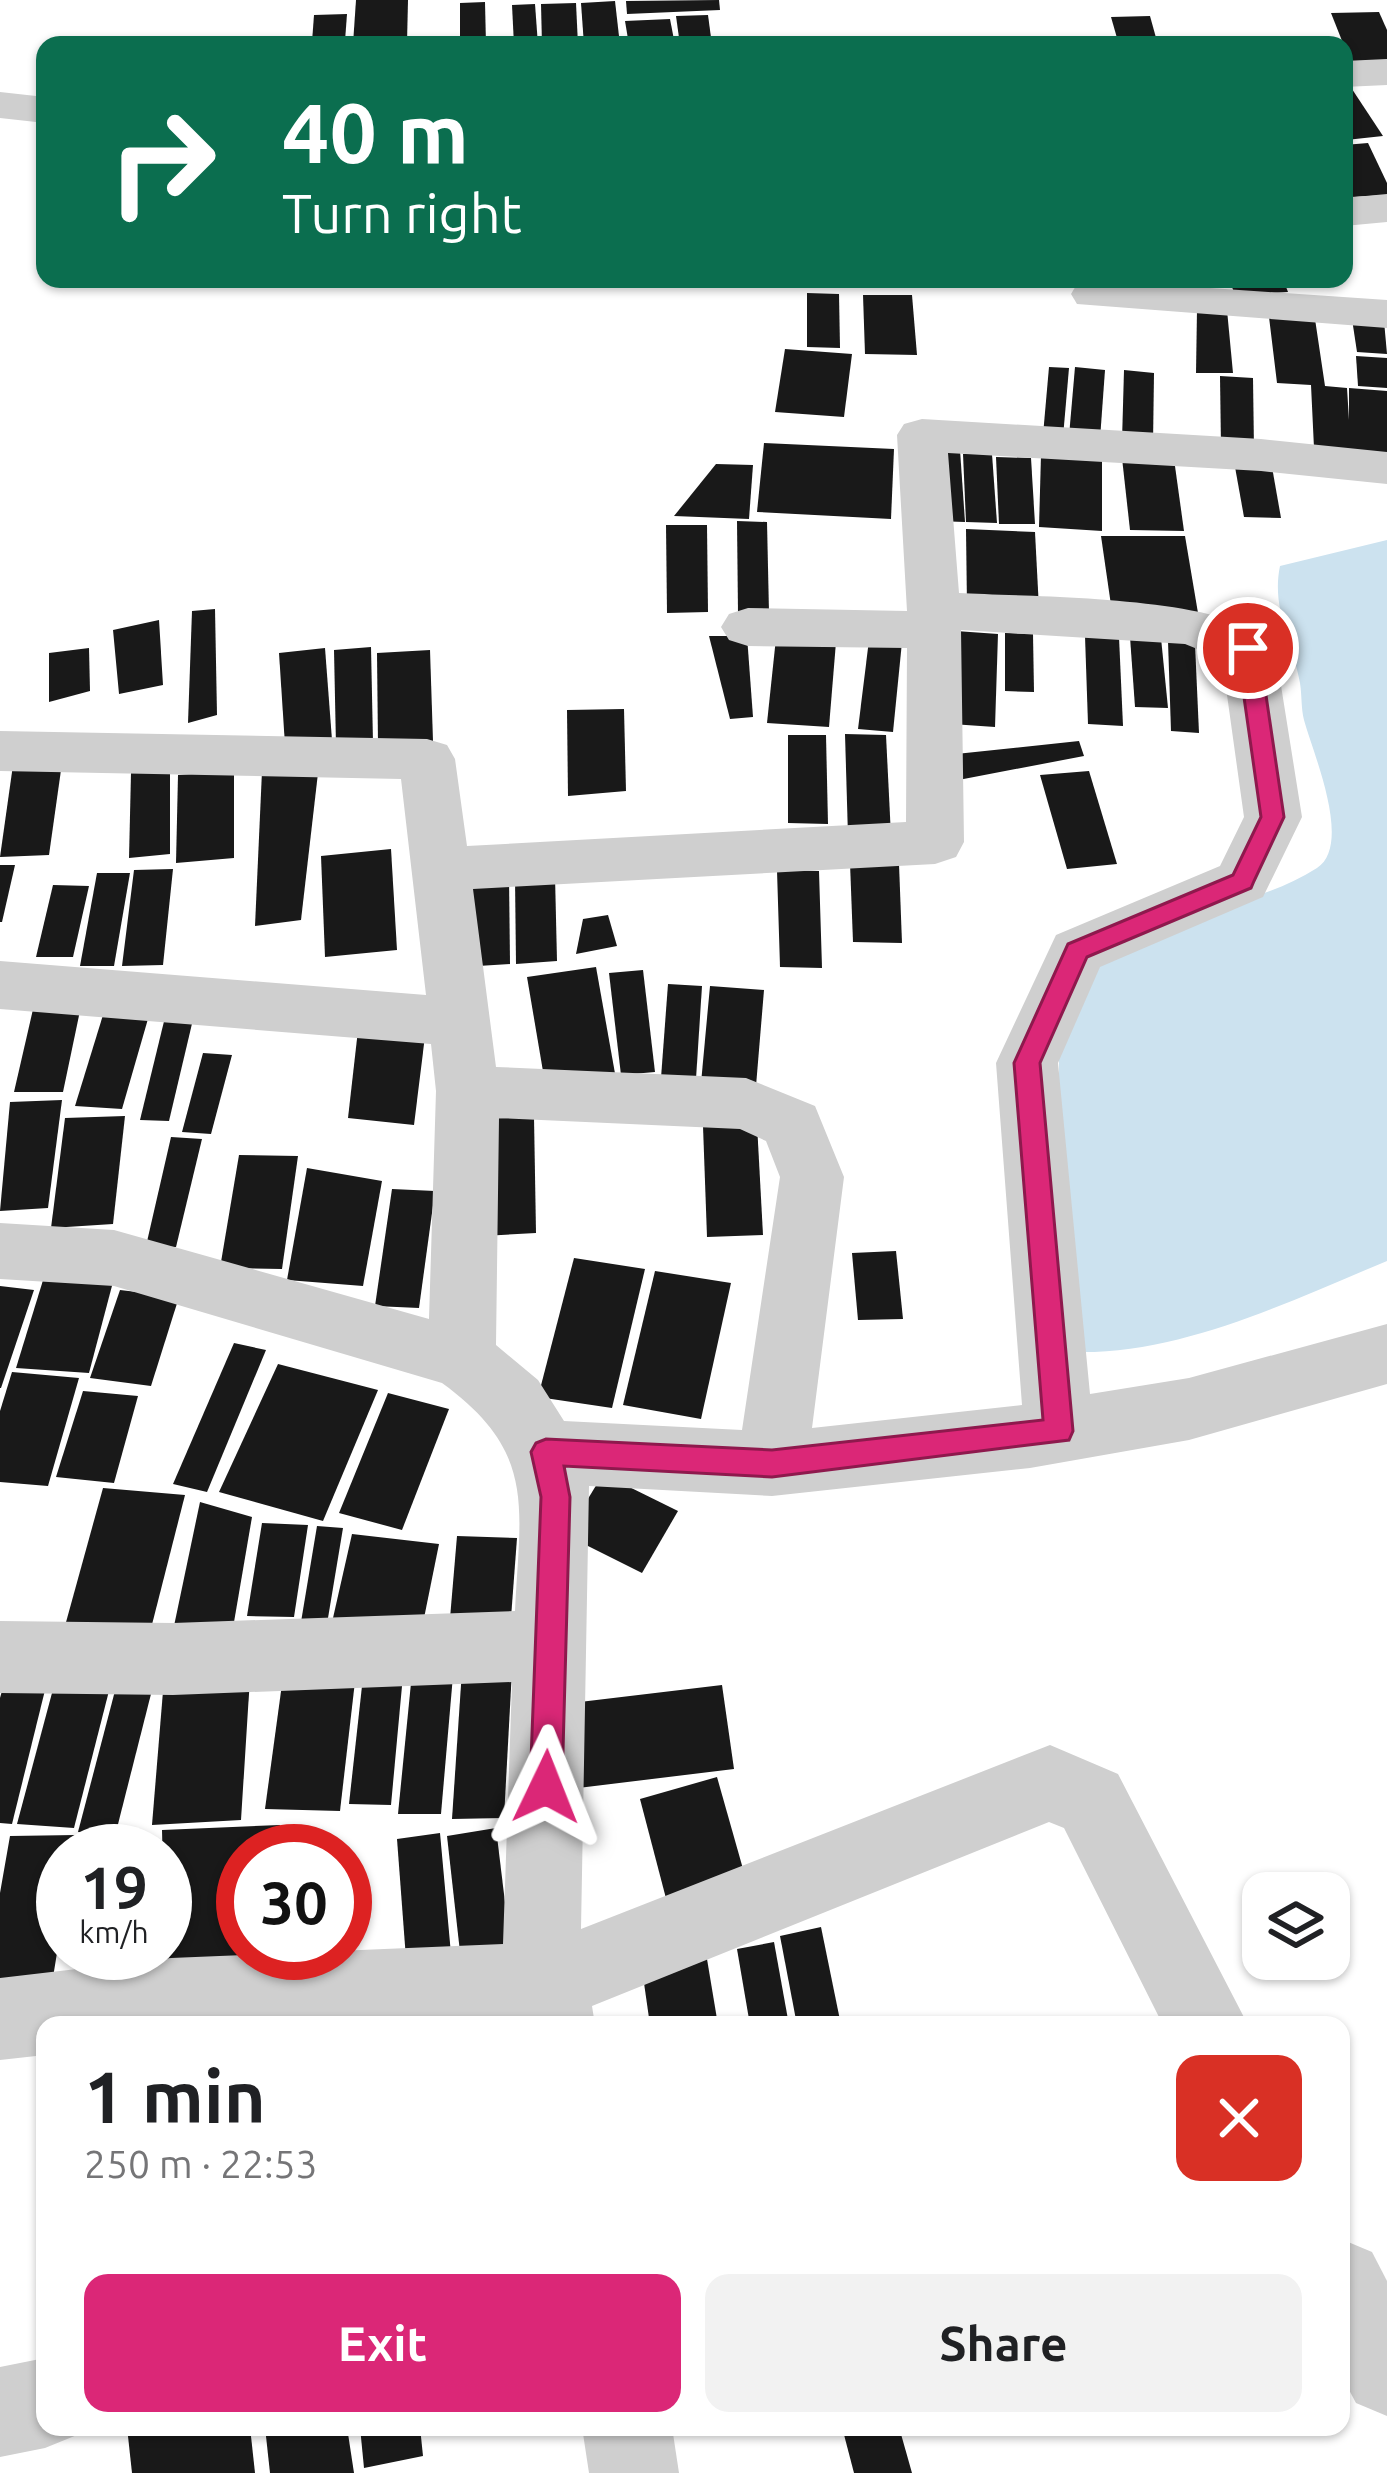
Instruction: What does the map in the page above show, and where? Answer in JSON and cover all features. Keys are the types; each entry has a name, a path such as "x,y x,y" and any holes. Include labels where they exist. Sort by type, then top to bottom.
{"street":[{"path":"1353,74 1387,72"},
{"path":"0,105 36,109"},
{"path":"1353,211 1387,208"},
{"path":"1094,294 1387,314"},
{"path":"441,869 935,842 934,620 922,435 1261,455 1387,468"},
{"path":"748,627 934,620 1191,626 1248,648 1273,817 1242,881 1077,951 1027,1063 1059,1431"},
{"path":"0,751 427,759 468,1091 462,1359"},
{"path":"0,985 460,1022"},
{"path":"468,1091 746,1104 792,1124 812,1177 772,1464"},
{"path":"0,1251 114,1258 462,1359 503,1387 546,1452 556,1497 542,1929 551,2004"},
{"path":"546,1452 772,1464 1059,1431 1189,1409 1387,1354"},
{"path":"0,1657 172,1659 551,1645"},
{"path":"0,2019 171,1999 551,2004 1050,1783 1091,1801 1203,2016"},
{"path":"1350,2300 1387,2372"},
{"path":"0,2412 36,2404"},
{"path":"628,2436 634,2473"}],"water":[{"path":"1387,540 1387,1261 1194,1335 1114,1351 1074,1352 1059,1103 1059,1001 1066,985 1143,935 1282,886 1317,868 1327,856 1331,820 1278,597 1280,566"}],"building":[{"path":"356,0 408,0 407,36 354,36"},
{"path":"719,0 720,10 627,14 626,1"},
{"path":"615,1 619,36 583,36 581,3"},
{"path":"485,2 486,36 460,36 460,3"},
{"path":"576,3 578,36 542,36 541,4"},
{"path":"535,4 537,36 514,36 512,5"},
{"path":"1379,12 1387,30 1387,61 1353,61 1353,36 1340,36 1331,13"},
{"path":"347,14 345,36 312,36 314,15"},
{"path":"708,15 711,36 679,36 676,16"},
{"path":"1150,16 1156,36 1116,36 1111,17"},
{"path":"670,19 673,36 628,36 625,21"},
{"path":"1353,91 1383,136 1353,139"},
{"path":"1368,143 1387,183 1387,195 1353,197 1353,144"},
{"path":"1232,288 1286,288 1288,292 1235,295"},
{"path":"807,293 839,294 840,348 807,347"},
{"path":"863,295 912,295 917,355 865,354"},
{"path":"1197,309 1227,310 1233,373 1196,373"},
{"path":"1269,317 1315,319 1325,386 1347,388 1349,420 1349,388 1387,391 1387,459 1314,448 1311,385 1277,383"},
{"path":"1352,319 1384,321 1387,354 1357,352"},
{"path":"785,349 852,354 844,417 775,412"},
{"path":"1356,356 1387,358 1387,388 1358,386"},
{"path":"1049,367 1069,368 1063,437 1043,435"},
{"path":"1075,367 1105,370 1100,439 1069,436"},
{"path":"1124,370 1154,373 1153,444 1122,441"},
{"path":"1220,376 1253,378 1254,450 1221,447"},
{"path":"764,443 894,449 891,519 757,512"},
{"path":"931,449 960,450 965,522 935,521"},
{"path":"963,454 992,454 997,523 966,522"},
{"path":"1041,455 1102,459 1102,531 1039,527"},
{"path":"996,457 1031,458 1035,524 999,524"},
{"path":"1122,458 1174,459 1184,531 1130,530"},
{"path":"716,464 753,465 749,519 674,516"},
{"path":"1235,467 1272,467 1281,518 1244,517"},
{"path":"737,521 767,522 769,613 738,613"},
{"path":"666,525 707,525 708,612 667,613"},
{"path":"966,529 1035,532 1039,609 967,607"},
{"path":"1101,536 1185,536 1198,613 1112,612"},
{"path":"215,609 217,715 188,723 192,611"},
{"path":"159,620 163,685 119,694 113,630"},
{"path":"942,630 998,634 995,727 937,723"},
{"path":"1005,633 1033,634 1034,692 1005,691"},
{"path":"709,636 747,636 753,717 730,719"},
{"path":"1085,636 1119,637 1123,726 1088,724"},
{"path":"1130,637 1161,638 1168,708 1135,707"},
{"path":"776,638 836,642 829,727 767,723"},
{"path":"869,640 902,642 893,732 858,729"},
{"path":"1168,641 1195,644 1199,733 1171,731"},
{"path":"371,647 373,743 336,746 334,650"},
{"path":"89,648 90,691 49,702 49,653"},
{"path":"325,648 332,740 285,745 279,653"},
{"path":"430,650 433,741 378,745 377,653"},
{"path":"624,709 626,791 568,796 567,710"},
{"path":"845,734 886,735 891,836 848,836"},
{"path":"788,735 826,735 828,824 788,823"},
{"path":"1079,741 1084,756 948,782 937,756"},
{"path":"62,763 49,855 0,857 13,765"},
{"path":"170,769 170,854 129,858 131,773"},
{"path":"234,771 234,858 176,863 178,775"},
{"path":"262,771 318,773 301,920 255,926"},
{"path":"1089,771 1117,864 1067,869 1040,775"},
{"path":"391,849 397,950 325,957 321,856"},
{"path":"850,863 899,864 902,943 853,942"},
{"path":"0,865 15,865 2,922 0,922"},
{"path":"173,869 163,965 122,966 134,870"},
{"path":"777,870 819,871 822,968 780,967"},
{"path":"97,873 130,873 114,966 80,966"},
{"path":"555,876 557,961 516,964 515,878"},
{"path":"509,877 510,964 462,967 461,878"},
{"path":"53,885 89,886 73,957 36,957"},
{"path":"608,915 617,946 576,954 583,919"},
{"path":"596,967 616,1079 546,1089 527,977"},
{"path":"643,970 655,1072 621,1075 609,973"},
{"path":"668,984 702,986 696,1079 661,1078"},
{"path":"710,986 764,990 755,1098 700,1094"},
{"path":"107,1002 152,1005 122,1109 75,1106"},
{"path":"34,1005 81,1006 63,1092 14,1092"},
{"path":"167,1009 195,1011 169,1121 140,1120"},
{"path":"426,1028 414,1125 348,1118 358,1030"},
{"path":"203,1053 232,1055 211,1134 182,1132"},
{"path":"62,1100 48,1208 0,1211 10,1102"},
{"path":"125,1116 113,1224 51,1228 65,1118"},
{"path":"534,1117 536,1233 483,1236 482,1119"},
{"path":"757,1124 763,1235 707,1237 703,1126"},
{"path":"171,1137 202,1139 176,1247 146,1246"},
{"path":"239,1155 298,1156 282,1269 220,1268"},
{"path":"307,1168 382,1181 363,1286 287,1280"},
{"path":"392,1189 435,1191 419,1308 375,1306"},
{"path":"896,1251 903,1319 858,1320 852,1253"},
{"path":"574,1258 645,1269 612,1408 538,1397"},
{"path":"655,1271 731,1283 701,1419 623,1405"},
{"path":"44,1277 113,1282 89,1373 16,1368"},
{"path":"0,1286 34,1290 1,1388 0,1388"},
{"path":"120,1290 179,1297 151,1386 90,1378"},
{"path":"234,1343 266,1350 207,1492 173,1484"},
{"path":"278,1364 378,1390 323,1521 219,1492"},
{"path":"12,1372 79,1378 48,1486 0,1482 0,1411"},
{"path":"83,1391 138,1396 114,1483 56,1477"},
{"path":"388,1393 449,1409 402,1530 339,1513"},
{"path":"603,1474 678,1511 642,1573 566,1535"},
{"path":"103,1488 185,1495 145,1652 60,1644"},
{"path":"200,1502 252,1517 233,1628 174,1626"},
{"path":"262,1523 308,1525 294,1617 247,1616"},
{"path":"317,1526 343,1528 327,1624 301,1622"},
{"path":"352,1534 439,1544 422,1628 333,1618"},
{"path":"457,1536 517,1538 510,1631 449,1630"},
{"path":"251,1662 241,1820 152,1824 165,1667"},
{"path":"285,1662 357,1664 340,1811 265,1809"},
{"path":"413,1663 454,1664 441,1814 398,1814"},
{"path":"462,1670 512,1670 504,1818 452,1819"},
{"path":"56,1678 111,1683 75,1824 17,1824"},
{"path":"5,1680 47,1682 12,1824 0,1823 0,1698"},
{"path":"722,1685 734,1769 570,1789 563,1704"},
{"path":"362,1686 402,1686 391,1805 349,1804"},
{"path":"116,1687 152,1690 118,1824 80,1824"},
{"path":"717,1777 747,1883 668,1906 640,1799"},
{"path":"216,1828 216,1980 270,1981 146,1987 147,1980 192,1980 192,1829"},
{"path":"496,1828 511,1952 461,1961 447,1836"},
{"path":"440,1833 452,1965 407,1972 397,1839"},
{"path":"10,1836 36,1836 36,1980 53,1980 49,2002 0,2001 0,1893"},
{"path":"821,1927 839,2016 795,2016 780,1936"},
{"path":"774,1942 787,2016 748,2016 737,1949"},
{"path":"707,1959 716,2016 649,2016 642,1969"},
{"path":"128,2436 251,2436 255,2473 132,2473"},
{"path":"266,2436 348,2436 354,2473 270,2473"},
{"path":"361,2436 421,2436 423,2456 364,2468"},
{"path":"844,2436 902,2436 912,2473 854,2473"}],"route":[{"path":"546,1787 556,1497 546,1452 772,1464 1059,1431 1027,1063 1077,951 1242,881 1273,817 1248,648"}]}
